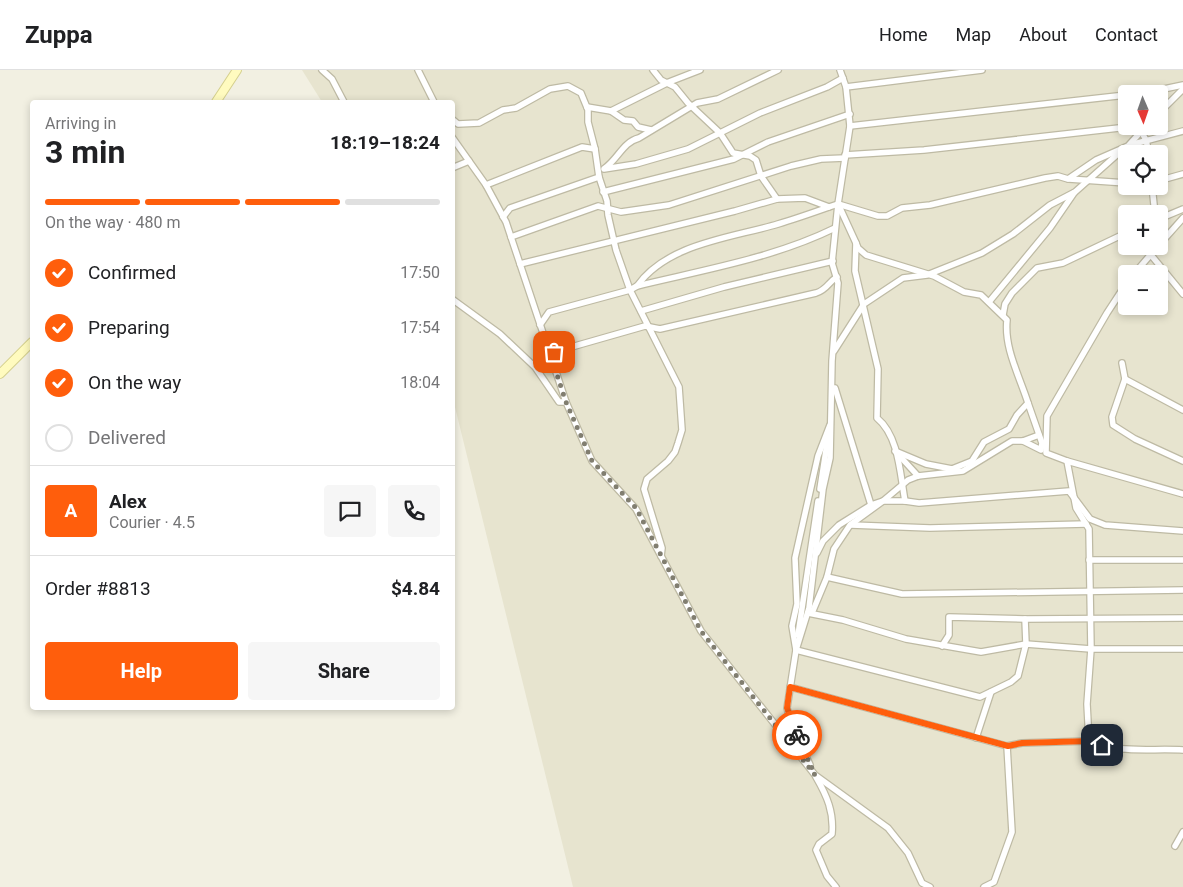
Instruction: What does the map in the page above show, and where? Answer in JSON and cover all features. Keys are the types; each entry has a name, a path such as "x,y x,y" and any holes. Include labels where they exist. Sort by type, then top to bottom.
{"street":[{"path":"217,100 237,70"},
{"path":"322,70 332,79 343,100"},
{"path":"418,70 433,100"},
{"path":"653,70 662,80 669,82 720,133 733,152 750,156 756,160 760,176 777,199"},
{"path":"611,111 669,82 700,70"},
{"path":"601,173 616,159 630,140 639,138 701,101 718,99 778,70"},
{"path":"810,613 823,489 829,466 833,353 838,308 837,278 833,261 835,228 850,126 846,87 840,70"},
{"path":"846,87 982,70"},
{"path":"503,217 510,208 601,173 688,149 760,113 826,87 843,78"},
{"path":"455,122 458,124 479,123 503,110 516,108 550,89 568,86 579,90 587,107 588,122 601,173 603,192 607,201 613,240 630,290 679,387 682,430 675,452 647,479 644,489 662,548 661,556"},
{"path":"1168,89 1183,87"},
{"path":"1168,103 1183,87"},
{"path":"850,126 1118,96"},
{"path":"587,107 611,111 624,120 633,121 638,127 650,130"},
{"path":"603,192 734,159 740,154 768,142 850,114"},
{"path":"511,237 598,206 621,212 669,205 821,159 924,150 1118,128"},
{"path":"1131,145 1183,131"},
{"path":"1129,145 1138,135"},
{"path":"1145,135 1147,145"},
{"path":"455,141 486,185 503,217 566,402 592,461 636,508 701,631 815,775 888,828 908,853 922,883 930,887"},
{"path":"486,185 582,147 595,149"},
{"path":"1068,179 1096,160 1118,150"},
{"path":"833,353 864,304 903,278 927,275 982,253 1013,234 1050,205 1075,192 1118,155"},
{"path":"455,167 470,161"},
{"path":"1168,178 1183,174"},
{"path":"637,286 645,274 674,256 694,247 780,224 838,204 872,215 887,216 902,208 930,205 1058,176 1068,179 1118,182"},
{"path":"989,302 1050,228 1075,192"},
{"path":"520,264 735,211 782,197 805,198 829,207"},
{"path":"796,650 810,613 827,577 834,549 850,526 908,480 918,476 963,471 1012,441 1023,442 1040,450 1042,443 1015,362 1007,347 1007,320 1003,315 981,295 964,292 942,280 866,255 858,248 838,204"},
{"path":"1168,216 1183,210"},
{"path":"1181,220 1183,229"},
{"path":"1168,235 1181,220"},
{"path":"540,325 549,312 630,290 637,286 780,249 812,239 835,228"},
{"path":"1003,315 1005,304 1012,293 1037,268 1063,263 1118,237"},
{"path":"856,243 855,270 878,369 877,418 887,426 895,451 905,501"},
{"path":"1142,265 1151,255 1183,294"},
{"path":"641,311 724,287 833,261"},
{"path":"551,357 554,352 565,348 641,327 660,329 816,293 826,289 831,281 837,278"},
{"path":"1118,296 1047,416 1046,453 1067,461 1183,494"},
{"path":"455,301 500,334 535,367 559,402 566,402"},
{"path":"0,374 30,344"},
{"path":"1122,363 1125,379 1112,416 1113,425 1183,461"},
{"path":"1125,379 1183,410"},
{"path":"833,381 871,505"},
{"path":"895,451 926,464 952,469 972,461 984,442 1009,429 1017,414 1028,402"},
{"path":"796,650 792,626 797,604 795,558 818,456 832,418"},
{"path":"829,426 787,708 791,723 829,802 833,818 832,834 819,844 816,850 826,876 836,887"},
{"path":"1023,442 1039,435"},
{"path":"895,451 918,476"},
{"path":"1067,461 1076,508 1089,528 1091,649 1087,704 1089,741"},
{"path":"816,554 824,541 840,525 871,505 883,501 919,503 1069,491 1090,519 1105,525 1183,531"},
{"path":"850,526 930,528 1086,524"},
{"path":"1089,560 1183,560"},
{"path":"827,577 902,594 1183,590"},
{"path":"810,613 843,620 906,639 981,652 1026,644 1091,649 1183,649"},
{"path":"942,646 949,635 949,617 1025,619 1183,618"},
{"path":"796,650 980,697 1018,676 1026,644 1025,619"},
{"path":"789,689 1008,746 1022,743 1089,741 1120,748 1183,750"},
{"path":"976,738 991,692"},
{"path":"984,887 994,882 1012,832 1008,746"},
{"path":"1175,846 1183,832"}],"shaded area":[{"path":"302,70 1183,70 1183,887 573,887 455,407 455,100 321,100"}],"way so far":[{"path":"554,352 551,357 566,402 592,461 636,508 701,631 815,775 797,735"}],"route":[{"path":"797,735 787,708 790,687 1008,746 1022,743 1089,741 1102,745"}]}
